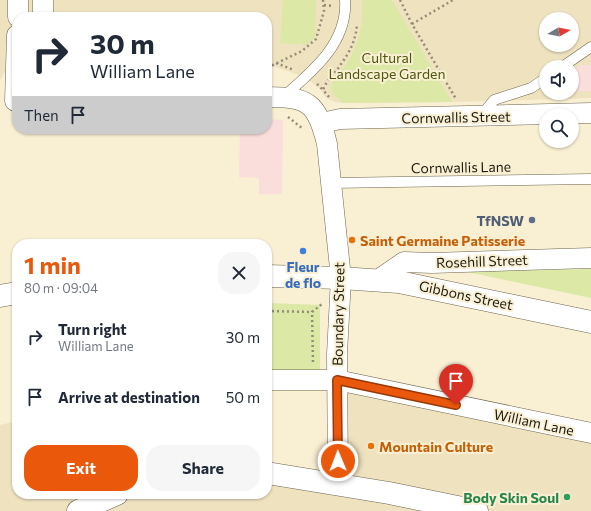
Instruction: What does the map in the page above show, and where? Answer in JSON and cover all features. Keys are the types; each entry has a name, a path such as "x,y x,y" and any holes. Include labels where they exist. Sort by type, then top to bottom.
{"main road":[{"name":"Gibbons Street","path":"272,276 378,280 457,293 591,322"},
{"path":"0,296 12,294"},
{"path":"272,474 338,484 477,511"},
{"path":"78,511 106,499"}],"street":[{"path":"18,0 18,12"},
{"path":"43,0 43,12"},
{"path":"11,101 12,90"},
{"name":"Boundary Street","path":"275,97 296,98 307,103 313,127 327,144 341,278 330,380 338,484"},
{"name":"Cornwallis Street","path":"313,127 340,119 591,113"},
{"name":"Rosehill Street","path":"378,280 404,262 432,263 591,258"},
{"name":"William Lane","path":"272,380 330,380 591,434"}],"lane":[{"path":"275,97 305,77 326,56 338,38 344,17 344,0"},
{"path":"572,60 591,47"},
{"path":"473,117 494,100 531,88 539,83"},
{"name":"Cornwallis Lane","path":"331,184 591,179"}],"path":[{"path":"272,65 302,51 316,39 324,11 323,0"},
{"path":"400,0 412,24 473,117"},
{"path":"412,24 453,0"},
{"path":"330,99 323,90 327,81 341,64 356,37 358,18"},
{"path":"286,117 299,125 313,127"},
{"path":"272,311 312,312 326,301"},
{"path":"312,312 314,367 330,380"}],"shaded area":[{"path":"0,0 591,0 591,98 579,98 579,60 539,60 539,99 452,102 335,102 326,98 320,89 305,77 272,67 272,12 12,12 12,72 4,73 0,81"},
{"path":"591,65 591,91 579,92 579,66"},
{"path":"272,119 283,120 282,194 259,194 259,178 239,177 240,134 272,134"},
{"path":"342,378 591,439 591,511 0,511 0,425 12,422 12,499 272,499 272,469 345,479"}],"green space":[{"path":"283,0 316,0 315,36 307,45 280,43"},
{"name":"Cultural Landscape Garden","path":"362,0 392,0 452,102 343,103 333,94 331,86 347,63 358,40 362,17"},
{"path":"449,268 497,271 591,269 591,298"},
{"path":"272,303 320,305 320,374 272,375"}],"place":[{"name":"TfNSW","path":"532,220"},
{"name":"Saint Germaine Patisserie","path":"352,240"},
{"name":"Fleur de flo","path":"303,251"},
{"name":"Mountain Culture","path":"371,446"},
{"name":"Body Skin Soul","path":"567,497"}],"route":[{"path":"338,461 337,380 456,405"}]}
